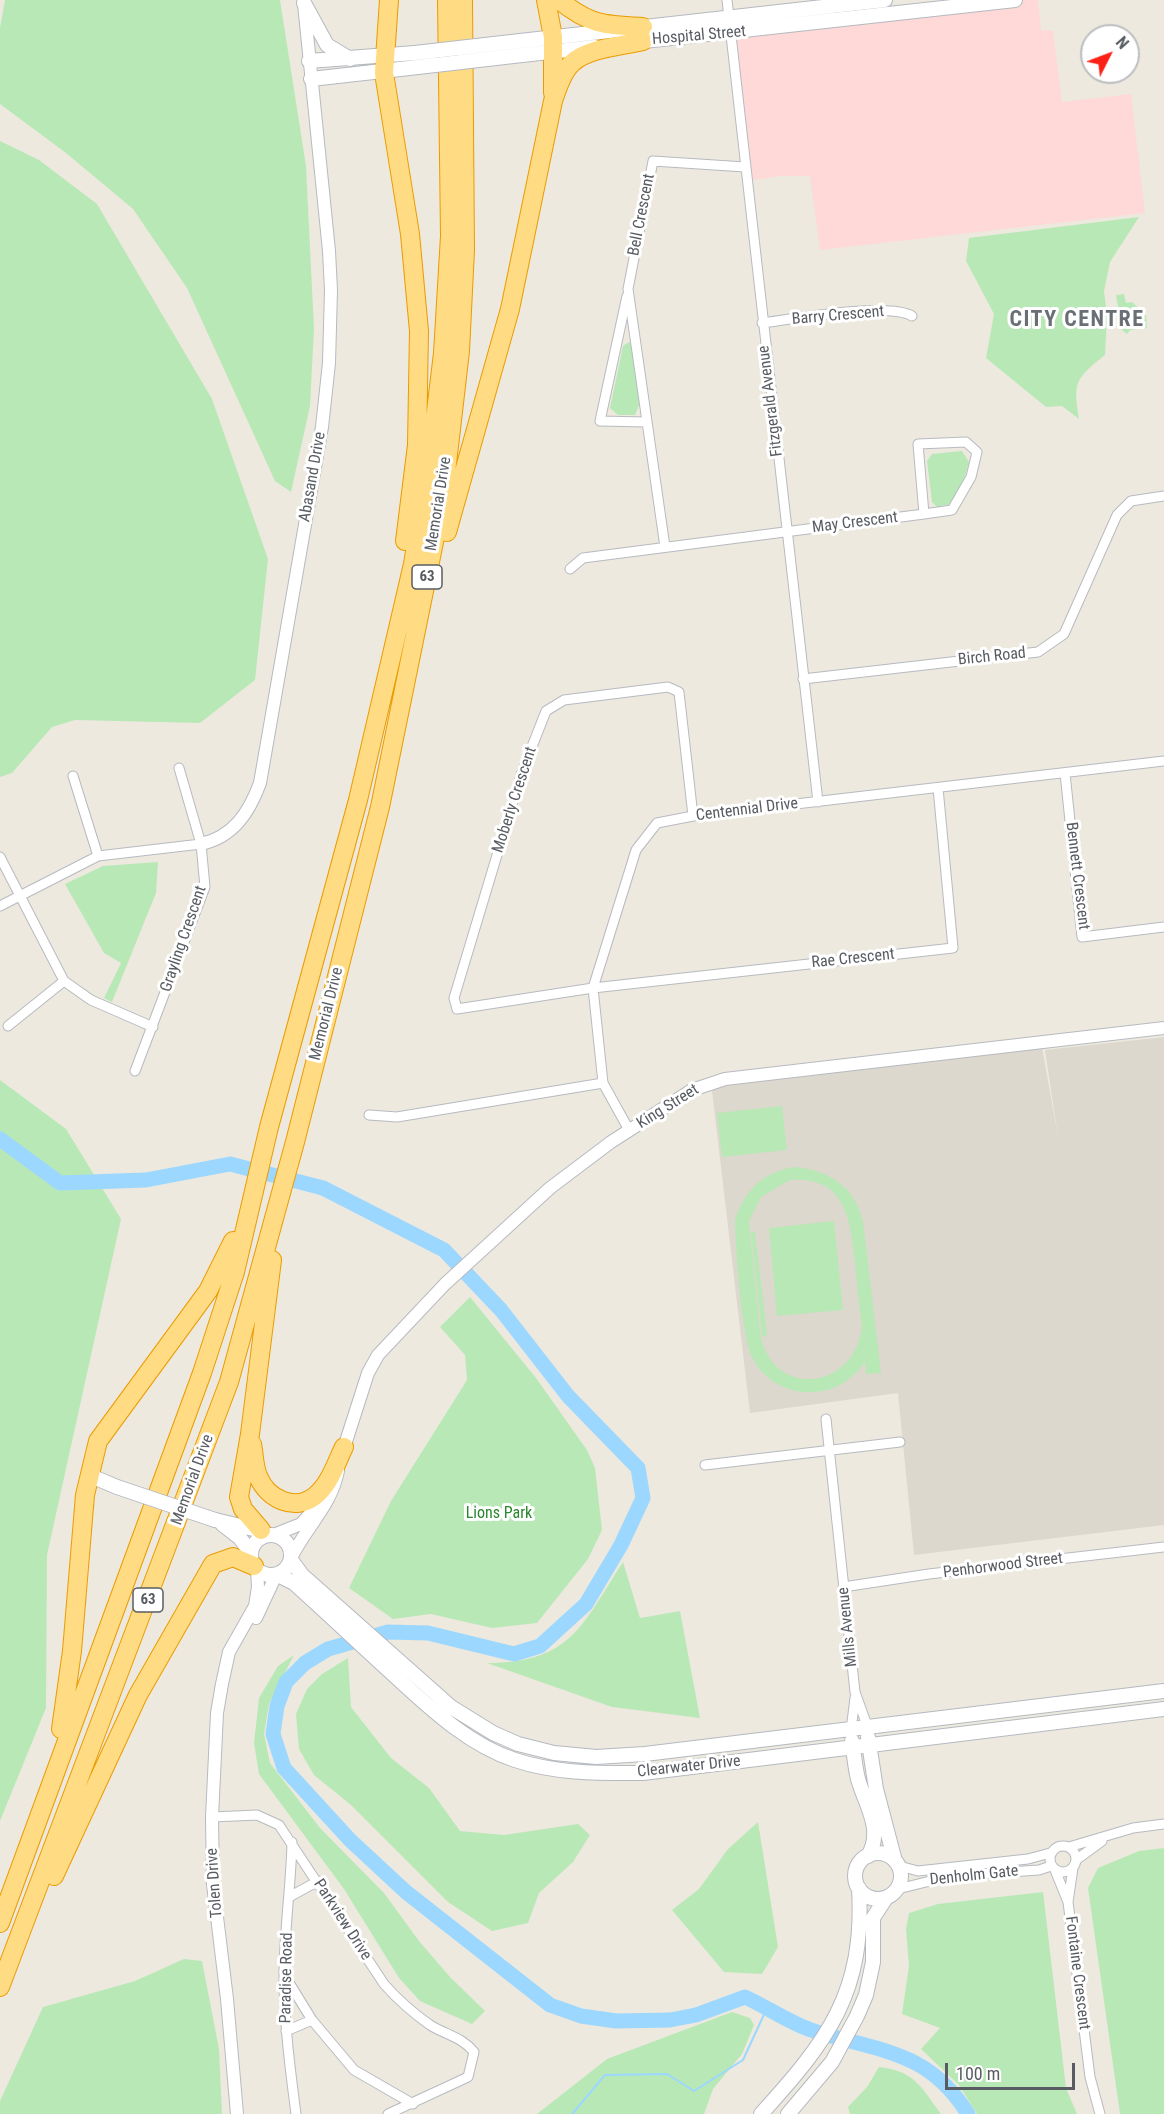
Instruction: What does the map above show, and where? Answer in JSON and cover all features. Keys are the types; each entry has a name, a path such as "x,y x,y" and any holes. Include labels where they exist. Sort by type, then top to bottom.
{"highway":[{"path":"381,699 417,445 419,332 410,234 384,65 389,0"},
{"name":"Memorial Drive","path":"0,1923 53,1773 202,1373 235,1272 269,1127 358,800 413,564 432,445 443,353 450,236 447,0"},
{"name":"Memorial Drive","path":"0,1987 229,1382 295,1142 380,807 443,498 460,351 465,250 463,0"},
{"path":"407,672 510,309 553,101 553,44 546,0"},
{"path":"559,0 581,18 643,34"},
{"path":"553,101 571,64 585,55 643,34"},
{"path":"53,1773 72,1652 85,1495 98,1441 208,1292 250,1203"},
{"path":"270,1533 243,1509 239,1497 250,1434 277,1207"},
{"path":"250,1434 258,1476 271,1495 288,1503 306,1501 315,1496 327,1483 344,1447"},
{"path":"0,1992 138,1695 189,1603 213,1564 223,1559 241,1558 254,1562"}],"main road":[{"name":"Hospital Street","path":"309,62 350,59 384,65 520,41 553,44 643,34 729,19 885,0"},
{"name":"Hospital Street","path":"643,34 730,34 1015,0"},
{"path":"304,2 327,45 350,59"},
{"name":"Hospital Street","path":"416,60 522,55 553,44"},
{"path":"311,79 384,65"},
{"path":"91,1476 215,1520 270,1533 287,1541 292,1558 277,1575 264,1574 240,1538 215,1520"},
{"path":"254,1562 258,1539 270,1533"},
{"name":"Clearwater Drive","path":"292,1558 298,1579"},
{"name":"Clearwater Drive","path":"277,1575 298,1579 425,1694 457,1729 490,1750 516,1760 589,1773 643,1773 1164,1709"},
{"name":"Clearwater Drive","path":"425,1694 493,1733 518,1744 554,1753 596,1757 645,1754 1164,1691"},
{"path":"788,2114 824,2074 846,2037 866,1995 873,1962 873,1918 886,1898 898,1889 901,1874 876,1789 867,1728"},
{"path":"761,2114 803,2067 828,2033 846,1994 858,1954 861,1920 859,1888 855,1874 858,1866 873,1847 874,1824 859,1780 851,1730"},
{"path":"868,1856 882,1853 897,1863"},
{"path":"859,1888 871,1898 886,1898"}],"street":[{"name":"Fitzgerald Avenue","path":"727,0 818,802"},
{"name":"Abasand Drive","path":"201,844 217,840 241,821 252,804 260,783 322,427 331,290 304,2"},
{"name":"Bell Crescent","path":"647,422 600,421 653,161 745,166"},
{"name":"Bell Crescent","path":"628,289 665,547"},
{"name":"Barry Crescent","path":"762,323 882,310 912,316"},
{"name":"May Crescent","path":"786,532 924,514 952,510 971,477 977,452 966,442 918,444 924,514"},
{"name":"Birch Road","path":"803,679 1038,652 1064,634 1117,515 1131,501 1164,496"},
{"path":"570,569 583,558 786,532"},
{"name":"Moberly Crescent","path":"593,988 457,1010 454,998 522,772 546,711 564,700 668,687 679,692 693,816"},
{"name":"Centennial Drive","path":"629,1130 603,1083 593,988 636,850 657,823 693,816 1164,761"},
{"name":"Grayling Crescent","path":"135,1071 205,887 201,844 178,768"},
{"name":"Bennett Crescent","path":"1065,773 1082,937 1164,927"},
{"path":"73,776 98,856"},
{"name":"Rae Crescent","path":"593,988 953,948 938,788"},
{"path":"0,906 98,856 201,844"},
{"path":"0,857 64,981 91,1000 153,1027"},
{"path":"8,1026 64,981"},
{"name":"King Street","path":"292,1558 325,1507 335,1486 344,1447 368,1372 378,1355 475,1254 566,1176 629,1130 692,1090 725,1079 1164,1028"},
{"path":"369,1115 396,1117 603,1083"},
{"name":"Mills Avenue","path":"826,1419 855,1692 867,1728"},
{"path":"705,1465 900,1442"},
{"name":"King Street","path":"270,1533 294,1529 311,1514 338,1470"},
{"name":"Penhorwood Street","path":"843,1587 929,1574 1164,1547"},
{"name":"Tolen Drive","path":"237,2114 228,1999 213,1884 212,1817 217,1713 229,1652 255,1606 258,1587 254,1562"},
{"name":"Tolen Drive","path":"229,1652 258,1617 277,1575"},
{"name":"Mills Avenue","path":"851,1730 855,1692"},
{"name":"Parkview Drive","path":"212,1817 266,1817 279,1825 384,1984 399,2002 432,2026 466,2042 474,2052 468,2077 413,2104"},
{"path":"1106,1838 1066,1872 1053,1868 1050,1853 1056,1847 1069,1847 1106,1838 1133,1828 1164,1824"},
{"name":"Paradise Road","path":"292,1842 291,1896 284,1974 286,2031 296,2114"},
{"path":"1069,1847 1074,1853 1074,1864"},
{"name":"Denholm Gate","path":"897,1863 924,1870 1036,1858 1050,1853"},
{"name":"Fontaine Crescent","path":"1074,1864 1068,1902 1090,2077 1100,2114"},
{"name":"Denholm Gate","path":"898,1889 950,1876 1053,1868"},
{"name":"Fontaine Crescent","path":"1053,1868 1068,1902"},
{"path":"291,1896 318,1881"},
{"path":"284,1974 312,2020 354,2070 413,2104"},
{"path":"286,2031 312,2020"},
{"path":"388,2114 413,2104"}],"shaded area":[{"path":"1014,0 1038,0 1041,30 1053,31 1062,102 1131,94 1145,213 820,250 810,176 780,176 747,181 730,34"},
{"path":"1164,1037 1164,1525 914,1555 898,1393 750,1413 711,1082 1041,1042 1058,1137 1045,1050"}],"green space":[{"path":"5,0 280,0 306,166 314,329 310,406 291,492 275,481 187,288 133,209 66,153 0,104 0,28"},
{"path":"0,141 39,160 97,204 212,399 268,559 255,680 200,723 75,720 52,727 12,773 0,777"},
{"path":"1139,217 1110,262 1104,291 1107,316 1105,355 1087,370 1078,382 1076,397 1079,419 1062,406 1046,407 986,358 994,314 966,261 969,238"},
{"path":"1124,294 1126,303 1132,302 1146,315 1147,328 1130,330 1127,334 1122,330 1116,295"},
{"path":"629,342 632,344 640,403 635,415 618,415 610,408 623,346"},
{"path":"962,451 969,462 962,486 951,504 937,507 932,502 927,461 932,454"},
{"path":"158,862 156,893 112,1002 104,998 121,963 104,953 65,884 103,866"},
{"path":"0,1080 66,1129 121,1219 47,1555 46,1708 0,1821"},
{"path":"782,1106 787,1150 722,1157 717,1113"},
{"path":"794,1167 829,1176 846,1189 859,1209 863,1221 881,1373 866,1374 865,1362 854,1375 836,1387 803,1392 777,1384 762,1372 752,1357 742,1312 735,1220 744,1200 756,1184","holes":["790,1180 809,1181 823,1185 834,1193 842,1203 847,1216 851,1230 862,1327 856,1349 844,1365 829,1375 812,1379 795,1377 779,1369 767,1354 760,1332 749,1221 761,1197"]},
{"path":"834,1221 843,1310 777,1316 769,1228"},
{"path":"751,1232 755,1232 767,1335 765,1337 762,1335"},
{"name":"Lions Park","path":"470,1297 536,1378 587,1450 595,1468 602,1530 588,1559 537,1623 492,1628 431,1614 393,1619 349,1588 391,1501 467,1380 465,1355 440,1327"},
{"path":"623,1562 640,1618 680,1611 700,1718 612,1707 487,1663 515,1661 538,1656 556,1648 584,1622"},
{"path":"294,1655 269,1704 264,1734 270,1763 320,1828 384,1893 419,1941 450,1977 485,2011 472,2024 420,2001 399,1978 344,1889 259,1774 254,1743 259,1698 278,1666"},
{"path":"348,1658 351,1707 391,1758 429,1788 460,1831 504,1835 578,1824 590,1835 573,1862 539,1893 528,1923 492,1931 448,1902 351,1805 314,1775 299,1749 296,1714 307,1689 322,1674"},
{"path":"758,1822 778,1947 762,1974 724,1972 672,1910 699,1889 728,1849"},
{"path":"1164,1848 1164,2114 1120,2114 1088,1888 1098,1868 1139,1851"},
{"path":"1043,1892 1066,2088 1077,2114 977,2114 959,2085 921,2049 940,2028 902,2014 909,1966 906,1929 909,1913 938,1904"},
{"path":"184,1959 202,1961 219,2049 222,2114 0,2114 0,2101 43,2007 135,1981"},
{"path":"732,2012 750,2018 754,2025 742,2054 713,2089 704,2114 537,2114 607,2059"},
{"path":"879,2067 901,2072 916,2082 941,2114 850,2114 848,2107 867,2087"}],"waterway":[{"path":"0,1139 60,1183 146,1180 230,1164 323,1188 444,1250 501,1310 568,1396 638,1468 643,1498 621,1545 586,1604 540,1646 514,1654 428,1633 388,1632 328,1649 305,1663 286,1682 277,1706 273,1734 284,1768 350,1840 406,1892 550,2005 581,2016 616,2021 670,2020 696,2015 745,1997 802,2027 879,2049 918,2064 952,2092 968,2114"},
{"path":"572,2114 605,2075 667,2074 694,2091 743,2060 767,2008"}],"district":[{"name":"CITY CENTRE","path":"1077,320"}]}
